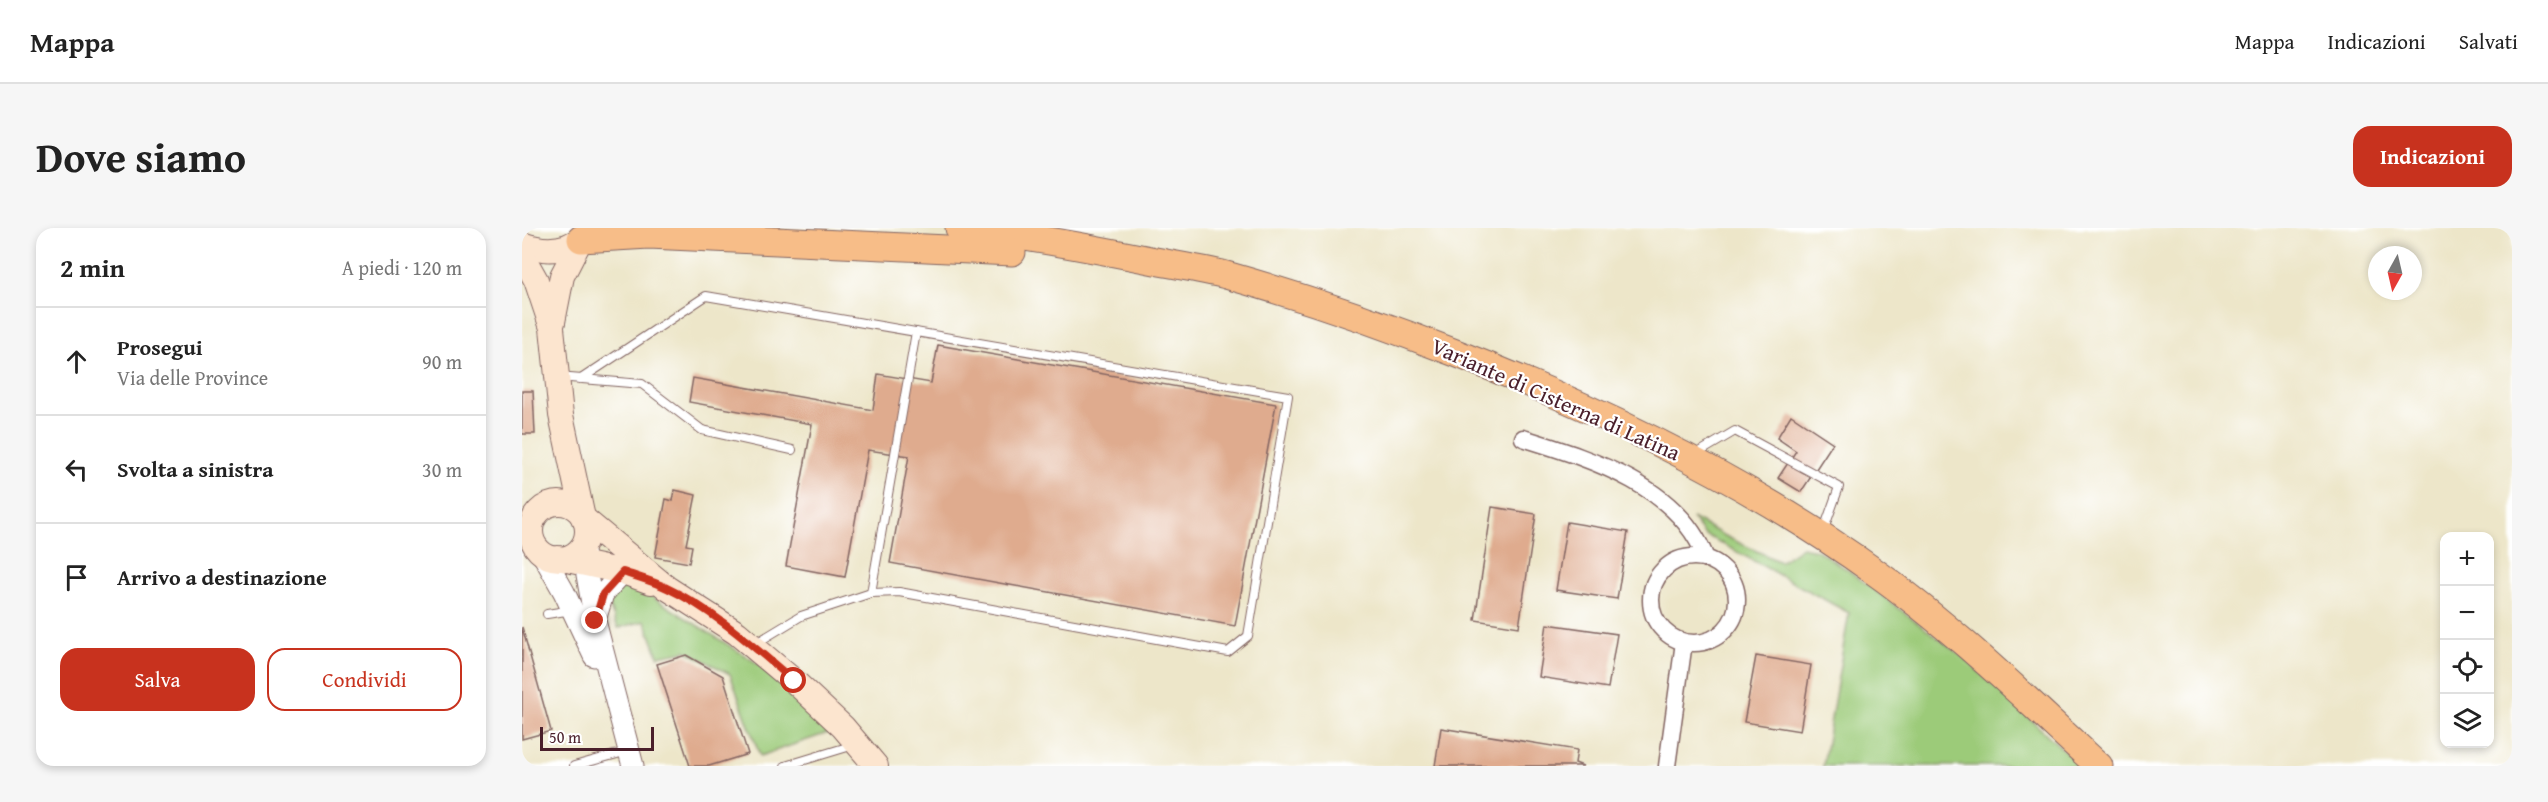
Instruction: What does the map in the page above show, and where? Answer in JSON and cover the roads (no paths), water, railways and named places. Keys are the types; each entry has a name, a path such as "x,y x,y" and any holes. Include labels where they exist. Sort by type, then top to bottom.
{"main road":[{"name":"Variante di Cisterna di Latina","path":"958,228 1018,236 1224,275 1364,319 1572,401 1689,458 1822,536 1929,613 2099,766"},
{"path":"1076,228 1224,275"},
{"path":"522,244 535,249 551,250 567,246 587,233 947,247 1069,257 1224,275"},
{"path":"552,328 562,276 587,233"},
{"path":"522,255 536,280 552,328 561,415 586,527 584,556"},
{"path":"561,415 558,475 540,503 533,520 538,544 576,553 667,588"},
{"path":"540,503 571,506 667,588 718,620 752,645 822,706 876,766"}],"street":[{"path":"1523,438 1580,456 1650,492 1677,514 1691,530 1706,559"},
{"path":"538,544 572,609 616,706"},
{"path":"584,556 595,621 631,759"},
{"path":"1691,557 1706,559 1719,565 1730,576 1736,589 1737,604 1733,618 1719,635 1698,643 1684,642 1670,635 1659,625 1652,611 1651,596 1655,582 1664,570 1676,561 1691,557"},
{"path":"595,621 603,594 623,572"},
{"path":"1667,766 1684,642"}],"lane":[{"path":"581,379 706,296 1288,396 1248,636 1228,652 898,591 871,594 801,616 752,645"},
{"path":"871,594 916,332"},
{"path":"557,377 642,384 702,430 792,450"},
{"path":"1689,458 1735,431 1839,487 1822,536"},
{"path":"547,615 572,609"},
{"path":"785,766 858,744"},
{"path":"574,766 631,759"}]}
